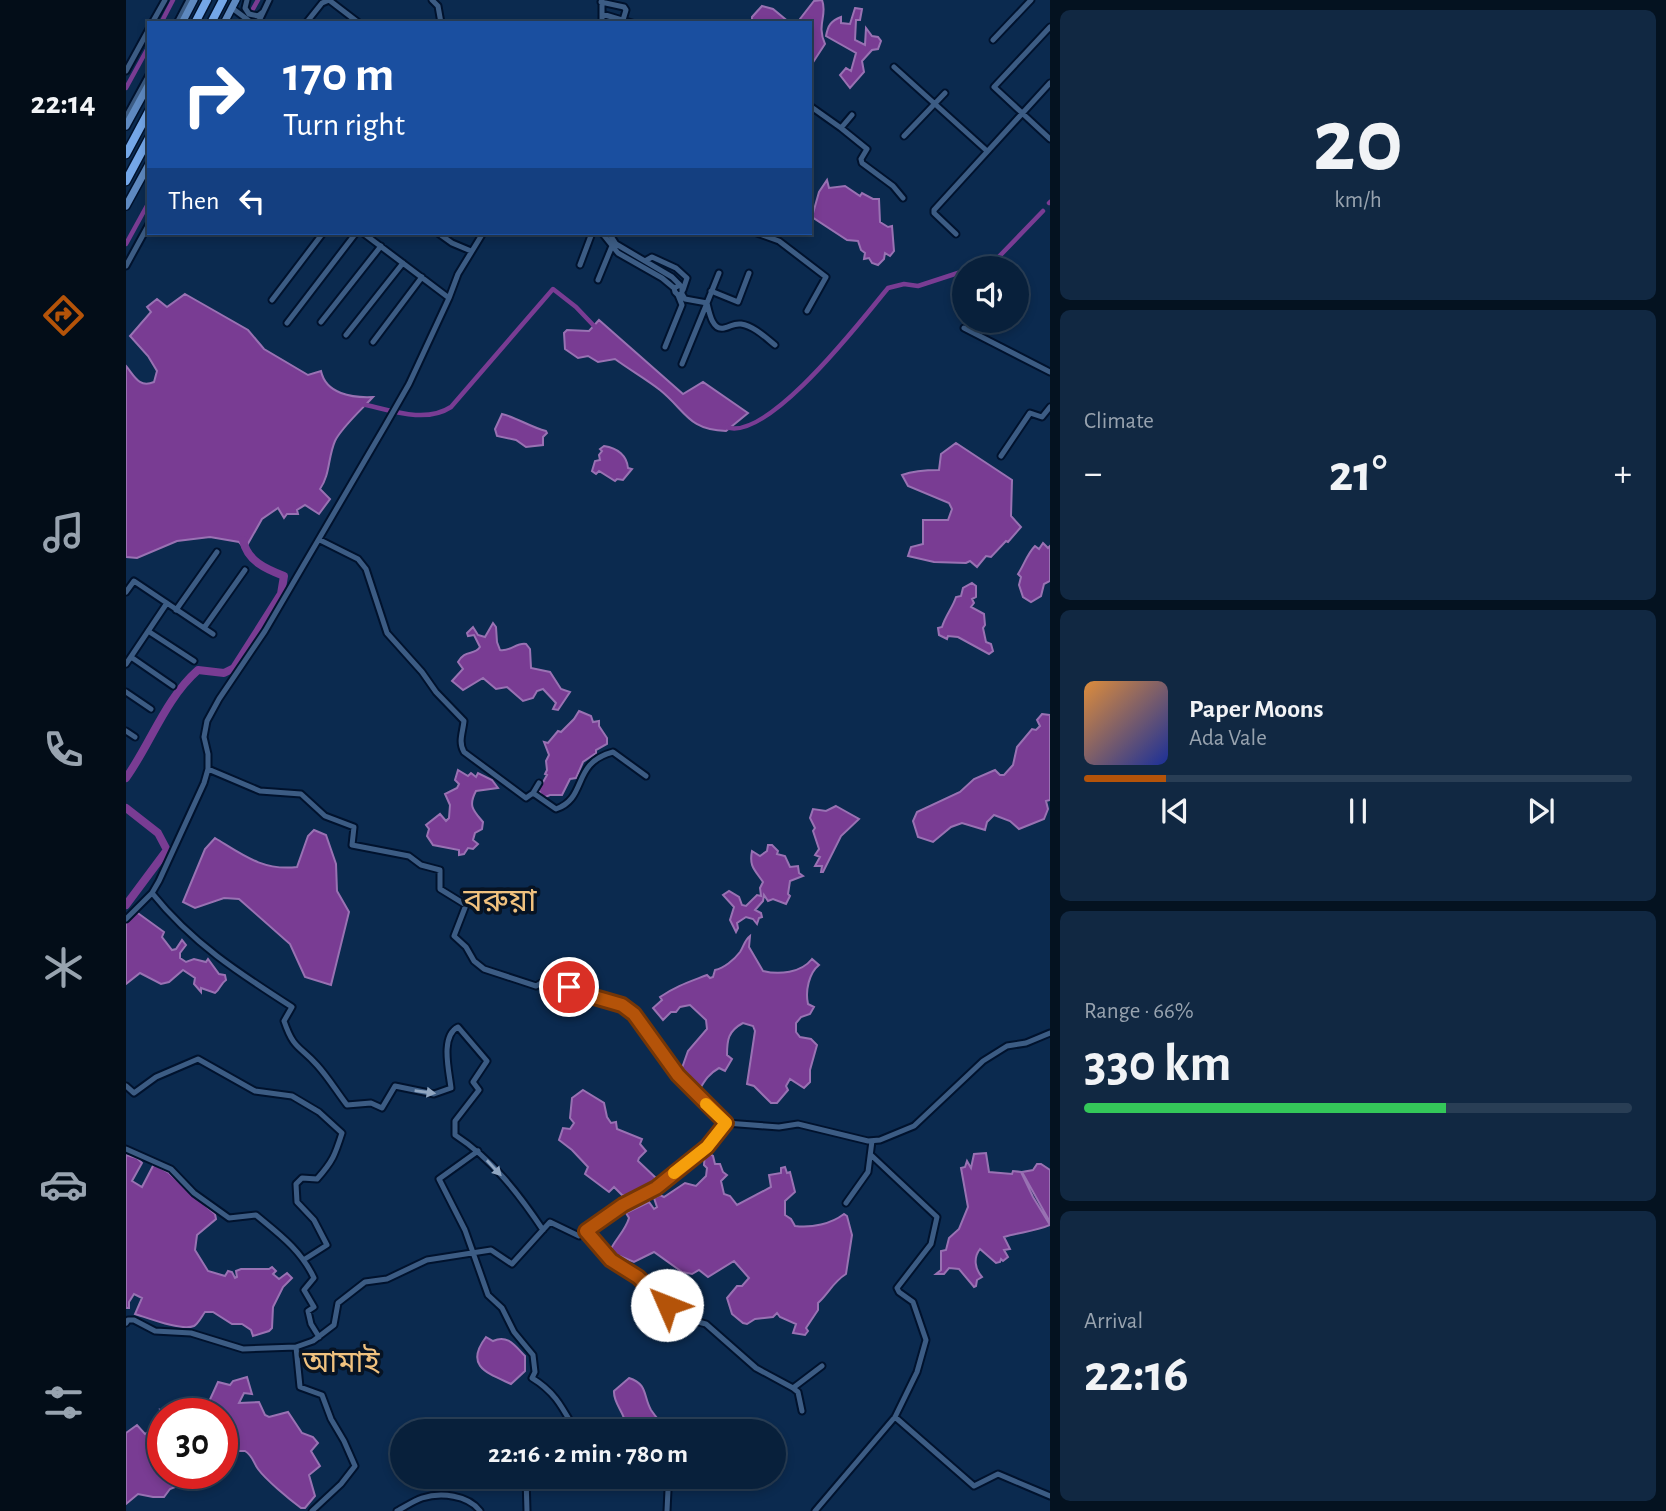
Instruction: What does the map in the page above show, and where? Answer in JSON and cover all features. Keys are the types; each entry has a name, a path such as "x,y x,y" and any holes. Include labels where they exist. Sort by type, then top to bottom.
{"highway":[{"path":"196,21 207,0"},
{"path":"212,21 223,0"},
{"path":"126,154 147,115"},
{"path":"126,181 147,142"}],"main road":[{"path":"180,21 192,0"},
{"path":"225,21 234,4"},
{"path":"126,126 147,88"},
{"path":"126,206 147,168"}],"street":[{"path":"153,21 165,0"},
{"path":"247,0 245,8 252,21"},
{"path":"259,21 269,0"},
{"path":"308,21 322,3 331,0 357,21"},
{"path":"432,0 438,6 441,21"},
{"path":"993,40 1031,0"},
{"path":"602,21 602,1 624,7 626,10 623,20"},
{"path":"234,4 241,14 252,21"},
{"path":"252,21 263,12"},
{"path":"601,14 626,21"},
{"path":"1050,27 994,87 1050,139"},
{"path":"126,71 147,33"},
{"path":"894,67 987,151"},
{"path":"126,117 147,79"},
{"path":"956,234 933,213 934,210 1050,83"},
{"path":"904,136 945,93"},
{"path":"812,107 866,147 862,163 893,186 903,198"},
{"path":"841,128 852,115"},
{"path":"126,266 147,228"},
{"path":"272,300 321,235"},
{"path":"287,323 354,235"},
{"path":"366,235 449,298"},
{"path":"441,235 471,251"},
{"path":"126,919 152,893 180,840 208,769 204,737 207,721 265,632 409,384 458,274 482,235"},
{"path":"580,265 591,235"},
{"path":"604,235 618,253 643,263"},
{"path":"610,235 616,244 670,282 685,299 707,303"},
{"path":"762,235 779,241 826,277 807,311"},
{"path":"321,322 381,246"},
{"path":"598,280 612,246"},
{"path":"643,263 652,257 682,272 687,278 679,290 682,305 665,347"},
{"path":"346,335 403,263"},
{"path":"682,363 719,273"},
{"path":"711,292 738,302 749,273"},
{"path":"373,342 422,277"},
{"path":"707,303 714,324 718,327 722,329 740,324 775,345"},
{"path":"975,333 1050,372"},
{"path":"1001,456 1030,413 1042,417 1050,407"},
{"path":"320,540 358,559 366,569 387,632 436,692 464,721 461,740 464,752 526,798 539,783"},
{"path":"176,610 217,552"},
{"path":"204,628 244,570"},
{"path":"126,592 134,581 213,634"},
{"path":"126,664 167,603"},
{"path":"148,631 194,662"},
{"path":"131,657 173,686"},
{"path":"126,692 151,709"},
{"path":"126,731 135,737"},
{"path":"533,793 556,809 565,806 575,794 588,765 602,755 613,752 646,776"},
{"path":"208,769 260,791 301,794 325,816 352,825 355,829 352,845 409,856 421,864 440,870 440,889 466,905 454,936 466,947 474,961 484,969 536,986 547,979 554,980 584,994 622,1005 634,1014 678,1075 726,1123 779,1127 798,1124 872,1141 914,1126 983,1061 1007,1046 1026,1043 1050,1033"},
{"path":"152,893 186,931 230,968 292,1007 284,1021 289,1036 297,1048 315,1063 346,1105 370,1103 382,1108 395,1086 434,1094 451,1088 449,1037 458,1027 486,1061 474,1082 479,1090 455,1121 455,1135 478,1151 516,1193 543,1230"},
{"path":"126,1086 134,1093 156,1077 198,1059 255,1091 292,1096 319,1112 342,1133 334,1160 317,1179 302,1178 296,1184 297,1202 314,1220 327,1245 305,1259"},
{"path":"126,1323 128,1320 134,1320 155,1331 191,1333 243,1349 296,1347 318,1337 334,1325 338,1303 365,1282 387,1279 427,1260 491,1250 512,1264 550,1223 579,1236 623,1205 656,1188 707,1147 726,1123"},
{"path":"846,1203 868,1172 872,1141"},
{"path":"126,1149 171,1169 194,1193 229,1218 256,1215 305,1259 314,1278 304,1290 314,1307 308,1311 318,1337"},
{"path":"478,1151 439,1179 465,1230 488,1295 502,1308 514,1332 533,1355 535,1372 532,1378 549,1388 569,1419"},
{"path":"815,1511 895,1417 917,1372 926,1340 913,1302 897,1288 931,1244 937,1217 871,1155"},
{"path":"586,1231 611,1260 646,1284 679,1317 706,1324 756,1368 798,1392 802,1411"},
{"path":"296,1347 300,1387 323,1395 331,1419 355,1466 341,1484 312,1511"},
{"path":"793,1388 821,1366"},
{"path":"895,1417 974,1486 998,1474 1050,1496"},
{"path":"517,1511 526,1509 526,1489"},
{"path":"667,1511 668,1489"},
{"path":"397,1511 423,1497 455,1495 480,1511"}],"shaded area":[{"path":"822,0 822,31 825,44 812,64 812,21 800,19 814,1"},
{"path":"762,6 773,9 788,21 752,21 752,17"},
{"path":"855,8 862,9 860,20 856,20 855,40 865,45 866,28 872,36 881,41 878,49 872,50 862,61 864,72 850,88 840,75 846,68 851,71 856,53 826,36 830,24 841,17 841,23 850,24"},
{"path":"827,180 829,188 845,186 860,196 862,193 879,199 880,222 888,227 892,226 894,251 890,256 885,253 884,259 878,265 872,263 869,258 864,259 865,253 858,241 847,240 812,217 819,192"},
{"path":"185,294 248,330 264,349 308,375 321,371 328,385 334,390 357,397 373,397 335,441 326,478 320,489 330,499 319,514 305,505 297,510 298,514 287,514 284,518 278,508 262,519 245,549 239,542 210,537 177,541 137,558 126,557 126,366 145,384 154,382 157,371 130,336 151,312 147,307 157,299 167,307"},
{"path":"599,320 683,394 703,382 748,413 726,431 703,427 689,418 660,390 615,359 598,362 588,356 578,358 565,349 564,333 567,330 589,331"},
{"path":"502,414 546,431 543,445 526,447 516,440 497,436 495,429"},
{"path":"956,443 1012,480 1011,516 1021,527 1008,542 991,557 986,556 977,567 970,561 934,562 908,556 911,547 923,544 923,520 948,520 952,509 949,503 908,486 902,475 939,470 941,454"},
{"path":"604,446 621,453 628,468 632,469 623,480 615,481 599,471 596,474 592,471 595,461 600,460 600,449"},
{"path":"1043,543 1048,548 1050,546 1050,581 1044,584 1041,596 1031,602 1023,597 1019,585 1021,577 1018,574 1032,549 1035,546 1039,549"},
{"path":"972,583 976,586 976,597 972,599 974,603 971,607 984,614 986,642 991,644 993,651 989,654 958,637 948,636 947,639 939,635 938,628 942,627 956,597 961,596 963,588"},
{"path":"493,623 500,650 526,644 530,649 531,668 550,672 561,689 570,692 558,710 553,709 556,703 543,689 537,691 533,698 523,701 507,687 496,689 483,678 463,690 452,681 463,669 458,662 461,658 480,647 474,635 468,636 467,633 473,627 478,635 485,637"},
{"path":"579,711 591,716 593,722 599,721 607,744 583,762 576,778 570,779 562,795 543,798 537,787 547,775 546,761 549,755 544,742 548,743 558,731 561,732"},
{"path":"1042,714 1050,715 1050,800 1046,801 1048,809 1044,819 1019,829 1010,821 994,815 987,822 985,830 962,823 951,827 933,842 918,837 913,821 917,812 960,792 974,779 995,770 1004,775 1013,765 1017,747 1032,729 1036,730 1040,726 1037,720"},
{"path":"458,770 468,776 471,773 476,777 478,773 492,780 498,788 476,791 472,804 483,822 482,829 475,833 473,840 478,844 459,855 459,850 433,845 427,836 429,829 426,825 440,814 446,821 449,818 450,805 445,794 457,788 459,784 455,780"},
{"path":"836,806 859,819 841,836 821,872 822,866 815,866 820,857 815,855 819,849 810,818 813,809 826,811"},
{"path":"314,830 326,835 336,864 337,891 349,912 331,985 305,977 290,944 239,899 224,898 195,908 183,902 205,849 215,838 244,856 263,864 285,868 297,867 308,836"},
{"path":"768,845 778,851 777,854 785,856 790,867 798,866 799,873 803,876 790,881 790,896 786,904 773,899 768,901 764,895 763,901 755,910 761,913 762,917 757,924 746,917 737,923 736,932 730,920 734,907 723,895 729,891 739,897 742,905 746,906 757,895 761,896 760,888 763,882 753,867 751,856 752,851 760,856 767,851"},
{"path":"135,911 164,932 162,937 172,950 176,949 182,940 186,945 180,958 186,962 194,959 206,962 208,959 219,974 225,975 226,980 217,992 201,988 201,992 194,984 195,978 183,970 169,982 161,984 140,973 126,984 126,922"},
{"path":"750,936 749,947 763,971 789,972 812,959 819,965 810,977 808,988 808,1004 814,1007 810,1014 801,1017 796,1023 796,1032 800,1037 811,1039 817,1045 810,1070 810,1082 804,1088 790,1079 786,1086 788,1090 777,1103 771,1103 754,1086 747,1084 755,1031 753,1026 743,1023 734,1029 727,1045 727,1055 732,1059 725,1071 719,1068 709,1076 698,1092 686,1083 689,1075 682,1068 688,1051 707,1029 706,1020 690,1005 671,1012 663,1020 653,1008 662,1000 660,997 683,984 707,975 713,977 715,970 725,966 738,955"},
{"path":"583,1090 604,1103 607,1117 611,1123 616,1122 617,1129 642,1139 640,1144 646,1151 638,1161 656,1178 641,1192 623,1199 629,1196 622,1195 614,1187 609,1192 585,1174 588,1167 559,1140 563,1128 570,1129 574,1123 570,1118 572,1098"},
{"path":"705,1151 713,1156 715,1164 720,1164 727,1175 721,1181 724,1194 730,1196 737,1205 771,1187 769,1175 781,1173 781,1168 785,1167 787,1173 790,1172 795,1192 785,1201 785,1215 795,1226 821,1224 844,1214 847,1216 852,1235 846,1274 818,1303 818,1310 806,1328 808,1331 805,1335 793,1333 796,1324 777,1313 773,1317 755,1319 747,1324 732,1314 727,1298 737,1286 742,1286 749,1278 734,1261 708,1277 699,1270 692,1274 682,1272 654,1252 634,1262 620,1256 612,1259 608,1255 627,1223 629,1218 626,1213 649,1202 654,1209 657,1207 654,1198 660,1195 664,1197 685,1183 696,1186 706,1176"},
{"path":"986,1153 989,1172 1021,1172 1050,1225 1004,1237 1010,1249 1004,1250 1008,1257 1003,1261 1001,1259 996,1263 980,1249 976,1263 982,1277 974,1287 959,1269 949,1268 944,1274 936,1274 941,1270 941,1251 946,1250 949,1238 959,1229 968,1207 961,1168 965,1167 967,1161 971,1168 974,1154"},
{"path":"126,1155 137,1158 142,1163 132,1181 142,1187 154,1164 169,1173 215,1214 216,1219 197,1235 195,1250 208,1271 225,1276 228,1271 232,1272 235,1278 236,1271 241,1269 272,1267 276,1271 273,1274 279,1279 287,1273 292,1278 283,1287 273,1307 272,1328 269,1331 253,1336 251,1330 242,1324 232,1324 213,1312 205,1312 194,1326 181,1327 164,1323 135,1314 142,1298 134,1294 129,1308 126,1308"},
{"path":"1037,1164 1050,1170 1050,1222 1022,1172 1033,1170"},
{"path":"486,1337 493,1341 507,1340 525,1356 525,1371 511,1384 487,1372 478,1362 477,1355"},
{"path":"247,1377 252,1394 244,1393 239,1403 259,1402 265,1415 269,1417 288,1412 302,1433 313,1437 318,1443 311,1451 320,1466 309,1475 315,1496 305,1508 301,1508 272,1484 245,1451 238,1451 238,1398 211,1398 218,1382 230,1385 233,1381"},
{"path":"629,1378 635,1381 642,1387 658,1419 625,1419 615,1400 614,1391"},
{"path":"137,1425 147,1433 147,1489 170,1489 164,1497 138,1494 126,1504 126,1433"}],"waterway":[{"path":"162,21 173,0"},
{"path":"246,21 258,0"},
{"path":"126,88 147,50"},
{"path":"126,244 147,206"},
{"path":"1000,256 1043,211"},
{"path":"724,426 742,428 763,418 787,400 836,350 888,288 904,284 918,286 952,275"},
{"path":"362,404 419,415 430,415 451,407 553,289 576,307 596,328"},
{"path":"126,778 167,708 186,682 198,670 224,673 234,668 281,594 284,576 253,559 243,540"},
{"path":"126,808 158,833 167,850 126,905"}],"slow traffic":[{"path":"674,1173 707,1147 726,1123 706,1104"}],"district":[{"name":"বরুয়া","path":"500,900"},
{"name":"আমাই","path":"341,1362"}],"route":[{"path":"569,987 622,1005 634,1014 678,1075 726,1123 707,1147 656,1188 623,1205 586,1231 611,1260 638,1277 667,1305"}]}
